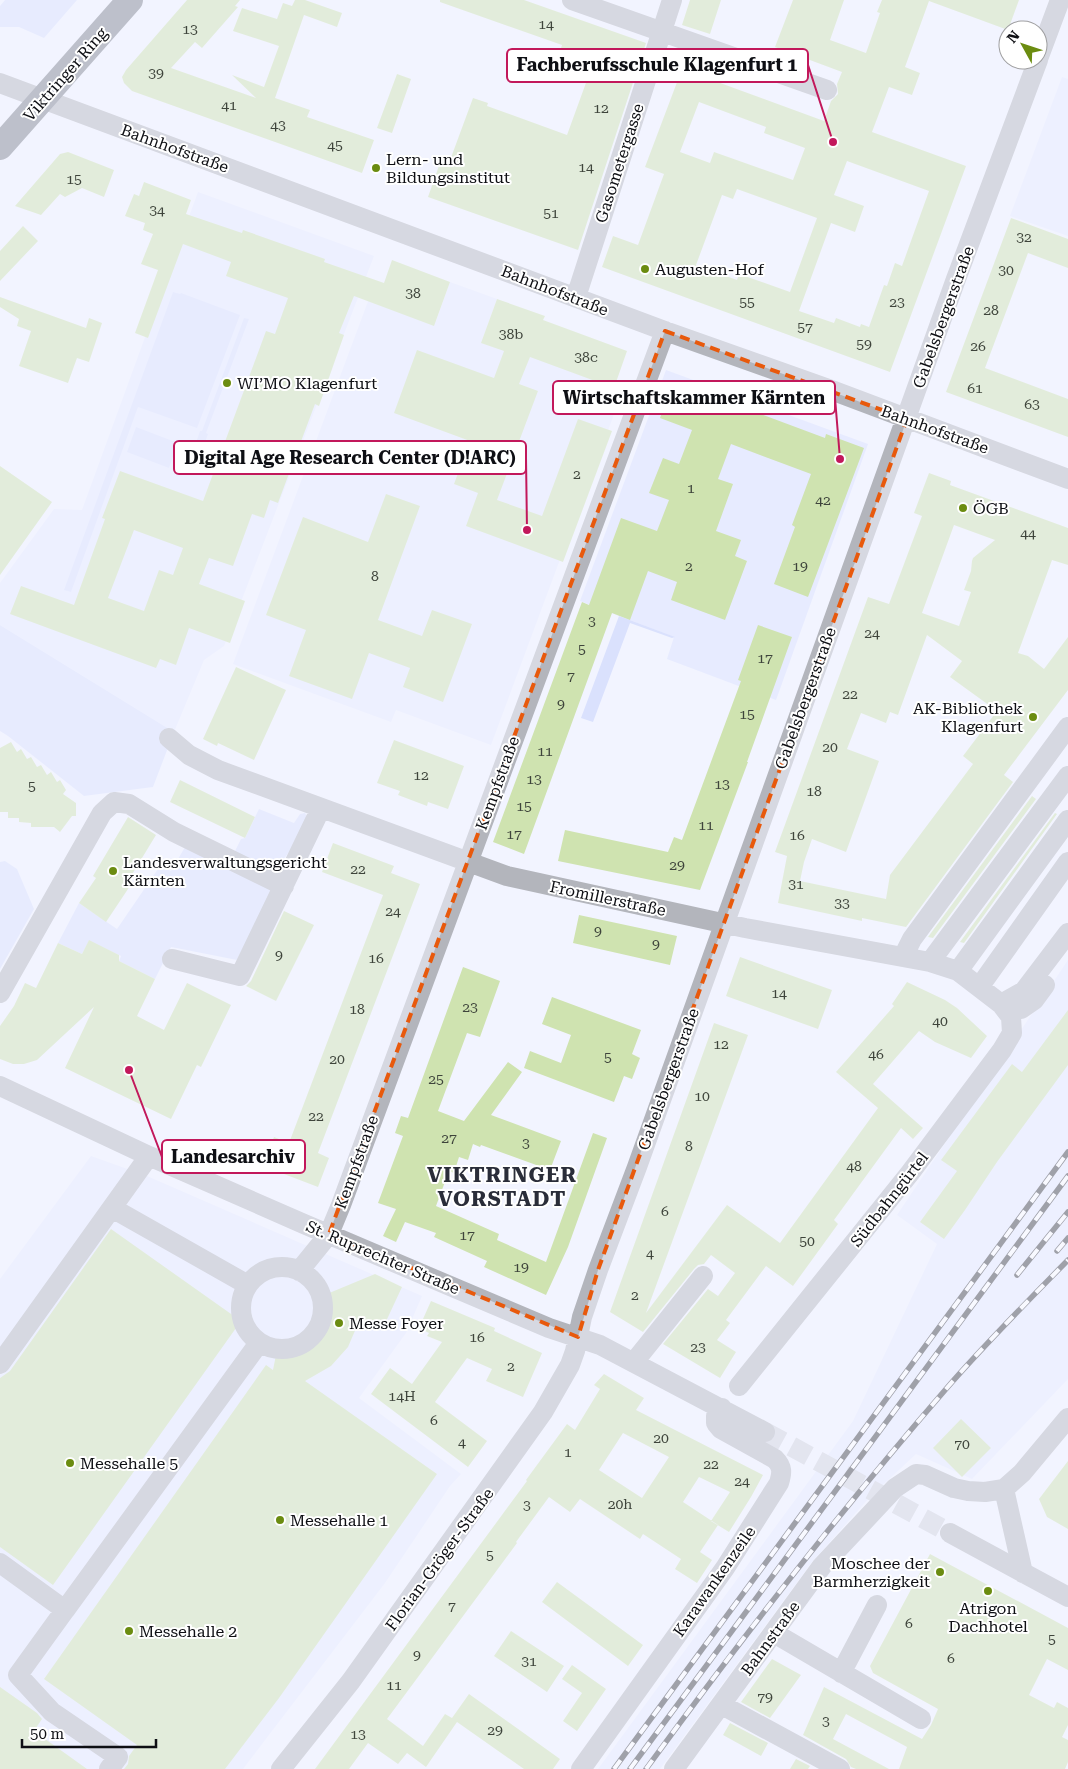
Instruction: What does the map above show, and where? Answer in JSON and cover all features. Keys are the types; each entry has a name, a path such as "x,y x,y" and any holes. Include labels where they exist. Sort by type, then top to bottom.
{"main road":[{"name":"Viktringer Ring","path":"0,147 130,0"}],"street":[{"path":"572,0 827,90"},
{"name":"Gasometergasse","path":"576,297 672,0"},
{"name":"Gabelsbergerstraße","path":"1048,32 1060,0"},
{"name":"Gabelsbergerstraße","path":"578,1337 582,1317 612,1229 637,1167 956,279 1034,70"},
{"name":"Bahnhofstraße","path":"0,83 665,331 1068,478"},
{"name":"Kempfstraße","path":"299,1271 329,1234 665,331"},
{"path":"903,957 912,939 1068,727"},
{"name":"Fromillerstraße","path":"169,738 189,755 218,770 507,876 724,923 930,962 958,971 1002,1004"},
{"path":"930,962 1068,776"},
{"path":"0,993 102,812 114,802 129,804 174,832 284,886"},
{"path":"172,959 240,976 321,808"},
{"path":"958,971 1068,820"},
{"path":"980,986 1068,862"},
{"path":"1002,1004 1024,990 1068,933"},
{"path":"1002,1004 1021,1009 1034,1000 1068,953"},
{"name":"Südbahngürtel","path":"739,1386 910,1173 1002,1050 1012,1032 1011,1017 1002,1004"},
{"name":"St. Ruprechter Straße","path":"0,1086 149,1156 329,1234 549,1328 600,1345 765,1432"},
{"path":"0,1364 149,1156"},
{"path":"112,1208 248,1285"},
{"path":"284,1267 299,1271 312,1279 322,1298 322,1319 318,1329 302,1344 291,1348 280,1349 260,1343 245,1326 241,1305 243,1294 255,1277 273,1268 284,1267"},
{"path":"634,1362 702,1276"},
{"name":"Florian-Gröger-Straße","path":"281,1769 351,1681 543,1412 570,1365 578,1337"},
{"path":"109,1769 118,1757 52,1712 18,1675 260,1343"},
{"name":"Karawankenzeile","path":"581,1769 726,1568 780,1483 782,1472 780,1465 775,1459 721,1428 716,1423 716,1416 722,1408"},
{"path":"1023,1573 1004,1489 1022,1473 1068,1418"},
{"name":"Bahnstraße","path":"674,1769 822,1566 895,1488 916,1474 924,1475 954,1488 968,1491 985,1492 1004,1489"},
{"path":"950,1533 1068,1597"},
{"path":"0,1562 66,1610"},
{"path":"841,1674 877,1605"},
{"path":"774,1633 841,1674 921,1719"},
{"path":"722,1704 840,1769"}],"highlighted area":[{"path":"665,331 907,419 598,1270 578,1337 329,1234"}],"shaded area":[{"path":"5,0 77,0 44,38 19,27 0,27 0,6"},
{"path":"1062,77 1068,79 1068,236 1010,216"},
{"name":"WI’MO Klagenfurt","path":"198,192 374,256 224,646 204,660 174,732 0,625 0,583 54,509 82,510"},
{"path":"450,282 497,299 483,338 623,390 491,745 396,710 391,722 233,664 370,296 436,321"},
{"path":"173,292 181,293 240,315 197,428 138,407 71,592 64,590"},
{"path":"244,318 249,319 206,433 208,434 200,457 192,454"},
{"path":"666,370 868,444 776,700 667,659 674,637 580,601"},
{"path":"136,427 178,443 169,468 127,452"},
{"path":"619,616 675,637 672,638 630,623 593,722 581,718"},
{"path":"0,625 174,732 153,787 84,796 0,731"},
{"path":"259,809 294,823 300,814 305,813 308,819 296,843 283,860 269,868 234,853 241,839 245,838"},
{"path":"185,847 272,889 237,960 171,947 155,979 119,961 121,956 89,941 82,954 58,943 79,903 117,929 160,866 171,871"},
{"path":"5,861 17,869 34,909 0,969 0,862"},
{"path":"1068,960 1068,1379 972,1479 916,1454 870,1497 812,1562 660,1769 598,1769 853,1421 937,1244 897,1215"},
{"path":"91,1156 147,1176 422,1296 406,1333 359,1398 461,1474 450,1486 385,1583 243,1769 0,1769 0,1279"}],"building":[{"path":"187,0 240,0 235,6 238,7 202,48 195,42 171,68 256,98 232,75 264,87 279,46 233,31 242,8 277,19 283,3 292,6 295,0 305,0 342,13 337,27 304,15 275,98 310,110 307,117 374,140 362,173 132,91 124,83 122,77 126,70"},
{"path":"440,0 524,0 646,43 578,250 428,197 441,160 449,163 473,98 488,103 487,106 567,135 591,69 558,58 562,45 440,2"},
{"path":"690,0 721,0 710,34 682,25"},
{"path":"793,0 844,0 830,40 866,53 880,13 877,12 882,0 1019,0 1012,20 998,20 998,26 929,1 905,67 920,73 912,95 889,87 872,132 966,166 890,372 602,267 613,236 638,245 664,174 645,167 682,69 824,121 831,101 838,94 837,84 842,72 775,47","holes":["699,102 766,127 764,133 805,148 793,180 714,152 710,163 680,152","847,161 929,191 902,266 895,263 887,286 884,285 869,327 861,324 860,327 836,318 834,323 799,311 831,223 855,232 864,206 834,195","737,189 817,218 790,292 739,274 737,280 696,265 722,195 733,199"]},
{"path":"397,74 411,79 392,133 377,128"},
{"path":"68,152 114,170 104,197 82,188 65,197 60,194 41,215 15,206 60,154"},
{"path":"144,182 191,200 186,214 242,233 243,230 325,259 324,262 384,283 392,260 450,282 434,326 354,296 339,333 344,335 319,406 315,404 278,503 270,500 264,518 252,514 233,566 209,558 199,584 245,601 230,643 189,628 176,665 160,659 156,668 10,614 21,586 74,605 105,519 102,518 120,471 203,501 266,331 275,334 288,298 226,276 231,262 183,244 148,338 135,333 158,270 141,264 153,234 143,230 145,223 125,216 134,194 139,196","holes":["134,530 183,548 173,575 159,570 144,611 108,598"]},
{"path":"1011,218 1068,239 1068,268 1028,253 985,368 1068,399 1068,437 946,392"},
{"path":"23,226 38,241 0,281 0,251"},
{"path":"0,297 86,328 89,318 102,323 89,362 77,358 68,383 19,366 31,331 17,326 19,319 0,307"},
{"path":"497,299 545,316 543,320 627,351 614,388 530,357 519,384 538,391 497,500 542,516 578,419 612,431 563,562 466,526 478,493 454,484 470,441 394,413 417,350 494,378 504,351 481,343"},
{"path":"673,381 825,438 826,434 864,448 808,597 774,584 795,527 792,525 811,474 731,444 718,479 733,484 716,531 741,540 735,556 747,561 725,620 671,600 677,582 648,571 630,620 612,613 524,854 493,842 582,602 589,605 621,518 657,531 669,500 649,493 663,458 679,464 692,430 660,418"},
{"path":"0,466 52,502 0,575"},
{"path":"929,473 951,481 950,485 1068,528 1068,565 1052,560 1018,653 1028,656 1044,669 1068,637 1068,690 1004,775 1013,782 906,927 862,918 862,921 778,903 787,856 775,852 868,597 889,604 922,516 914,513","holes":["954,525 995,540 973,558 971,571 964,590 971,592 959,626 922,613","927,635 962,661 950,677 997,711 963,756 973,764 890,875 886,899 800,881 812,839 846,852 879,761 847,749 861,713 886,723 890,712 898,715"]},
{"path":"386,494 420,506 378,620 422,636 432,610 472,624 443,702 403,687 410,668 369,653 352,699 289,676 306,630 266,615 303,517 368,542"},
{"path":"758,625 792,637 700,890 558,861 565,830 668,852 674,837 682,840 741,681 738,680"},
{"path":"236,667 286,690 254,760 218,743 217,746 203,739"},
{"path":"394,740 464,766 448,809 428,802 427,806 398,795 400,791 377,783"},
{"path":"11,742 17,752 21,749 27,759 31,757 37,767 41,765 47,775 51,772 57,782 60,780 66,790 63,794 76,803 76,816 72,816 60,832 54,827 31,827 31,823 19,822 19,818 8,818 8,812 0,812 0,748"},
{"path":"180,780 255,817 245,838 170,802"},
{"path":"1032,796 1036,799 933,938 928,937"},
{"path":"1055,813 1057,814 964,943 960,942"},
{"name":"Landesverwaltungsgericht Kärnten","path":"128,817 156,835 128,881 132,883 106,922 79,903 96,878 93,876"},
{"path":"333,843 394,866 391,873 420,884 318,1153 329,1158 318,1187 263,1166 274,1137 289,1143 383,895 322,872"},
{"path":"284,911 314,925 276,1001 246,986 251,981"},
{"path":"579,915 677,936 670,965 573,943"},
{"path":"89,940 119,955 119,961 155,979 137,1016 164,1030 187,983 231,1005 201,1067 197,1065 171,1119 65,1068 94,1007 37,1060 24,1064 13,1064 0,1059 0,1026 14,1006 25,983 36,988 58,943 82,954"},
{"path":"740,957 832,990 818,1029 726,996"},
{"path":"463,967 500,981 480,1037 467,1033 438,1111 464,1121 508,1062 522,1072 491,1115 561,1141 550,1170 481,1145 480,1147 473,1144 468,1160 459,1157 454,1173 449,1171 436,1206 499,1234 497,1240 546,1262 593,1133 607,1138 568,1247 546,1295 484,1267 487,1261 434,1237 436,1233 405,1222 396,1242 383,1236 396,1209 378,1203 403,1136 395,1133 401,1116 408,1118"},
{"path":"907,982 945,1000 957,1008 987,1036 971,1058 935,1042 919,1031 873,1084 923,1128 913,1139 901,1128 834,1220 838,1224 793,1286 766,1266 726,1320 730,1323 717,1340 736,1352 720,1378 663,1344 708,1289 718,1296 735,1273 711,1255 704,1264 698,1265 694,1269 643,1332 610,1312 714,1023 748,1035 646,1313 727,1205 780,1243 878,1108 836,1072 894,1006 892,1004"},
{"path":"552,997 641,1030 632,1054 640,1058 632,1079 624,1076 614,1102 524,1068 530,1051 561,1063 571,1035 542,1024"},
{"path":"1068,1010 1068,1065 997,1162 944,1239 920,1222 957,1171 941,1160 1012,1064 1022,1072"},
{"name":"Messehalle 5","path":"111,1229 241,1321 53,1585 0,1547 0,1378 10,1371"},
{"name":"Messehalle 1","path":"375,1274 402,1287 382,1330 360,1319 348,1347 331,1366 305,1381 437,1474 279,1698 225,1769 124,1769 128,1764 129,1756 137,1745 44,1679 266,1365 273,1370 277,1350 302,1344 317,1329 322,1319 322,1296"},
{"path":"431,1301 495,1328 494,1331 542,1353 523,1397 486,1381 492,1369 467,1358 435,1402 487,1441 468,1467 371,1394 390,1368 412,1384 442,1342 427,1336 429,1333 419,1328"},
{"path":"604,1374 644,1398 636,1410 763,1475 729,1532 718,1525 700,1552 712,1560 697,1583 675,1569 681,1559 643,1534 640,1539 580,1499 570,1512 549,1497 387,1719 423,1746 445,1714 452,1718 469,1694 560,1759 553,1769 524,1769 457,1722 426,1767 407,1753 398,1764 368,1743 349,1769 315,1769 567,1424 575,1430 600,1389 594,1385","holes":["623,1433 669,1457 642,1498 599,1470","699,1477 730,1492 711,1521 683,1502"]},
{"path":"961,1419 991,1448 962,1477 933,1448"},
{"path":"1068,1461 1068,1529 1047,1517 1039,1499"},
{"path":"930,1554 1068,1628 1068,1670 1047,1659 1029,1695 1054,1708 1057,1702 1068,1708 1068,1725 1062,1737 1068,1740 1068,1762 1065,1769 899,1769 907,1747 846,1714 833,1739 889,1769 856,1769 851,1767 846,1759 803,1735 824,1687 922,1739 938,1709 873,1673 870,1666"},
{"path":"557,1582 643,1645 628,1666 542,1602"},
{"path":"511,1631 564,1666 547,1692 494,1656"},
{"path":"772,1659 801,1675 770,1718 741,1702"},
{"path":"572,1665 606,1689 577,1731 563,1721 582,1693 562,1679"},
{"path":"0,1687 37,1713 42,1719 34,1731 87,1769 0,1769"},
{"path":"730,1723 768,1743 761,1756 723,1735"},
{"path":"796,1759 810,1766 808,1769 790,1769"}],"tunnel":[{"path":"765,1432 950,1533"}],"railway":[{"path":"614,1769 1068,1152"},
{"path":"630,1769 1068,1176"},
{"path":"1017,1275 1068,1212"},
{"path":"1057,1251 1068,1238"},
{"path":"646,1769 755,1624 868,1482 961,1372 1068,1260"}],"place":[{"name":"Fachberufsschule Klagenfurt 1","path":"833,142"},
{"name":"Lern- und Bildungsinstitut","path":"376,168"},
{"name":"Augusten-Hof","path":"645,269"},
{"name":"WI’MO Klagenfurt","path":"227,383"},
{"name":"Wirtschaftskammer Kärnten","path":"840,459"},
{"name":"ÖGB","path":"963,508"},
{"name":"Digital Age Research Center (D!ARC)","path":"527,530"},
{"name":"AK-Bibliothek Klagenfurt","path":"1033,717"},
{"name":"Landesverwaltungsgericht Kärnten","path":"113,871"},
{"name":"Landesarchiv","path":"129,1070"},
{"name":"Messe Foyer","path":"339,1323"},
{"name":"Messehalle 5","path":"70,1463"},
{"name":"Messehalle 1","path":"280,1520"},
{"name":"Moschee der Barmherzigkeit","path":"940,1572"},
{"name":"Atrigon Dachhotel","path":"988,1591"},
{"name":"Messehalle 2","path":"129,1631"}],"district":[{"name":"VIKTRINGER VORSTADT","path":"502,1187"}]}
